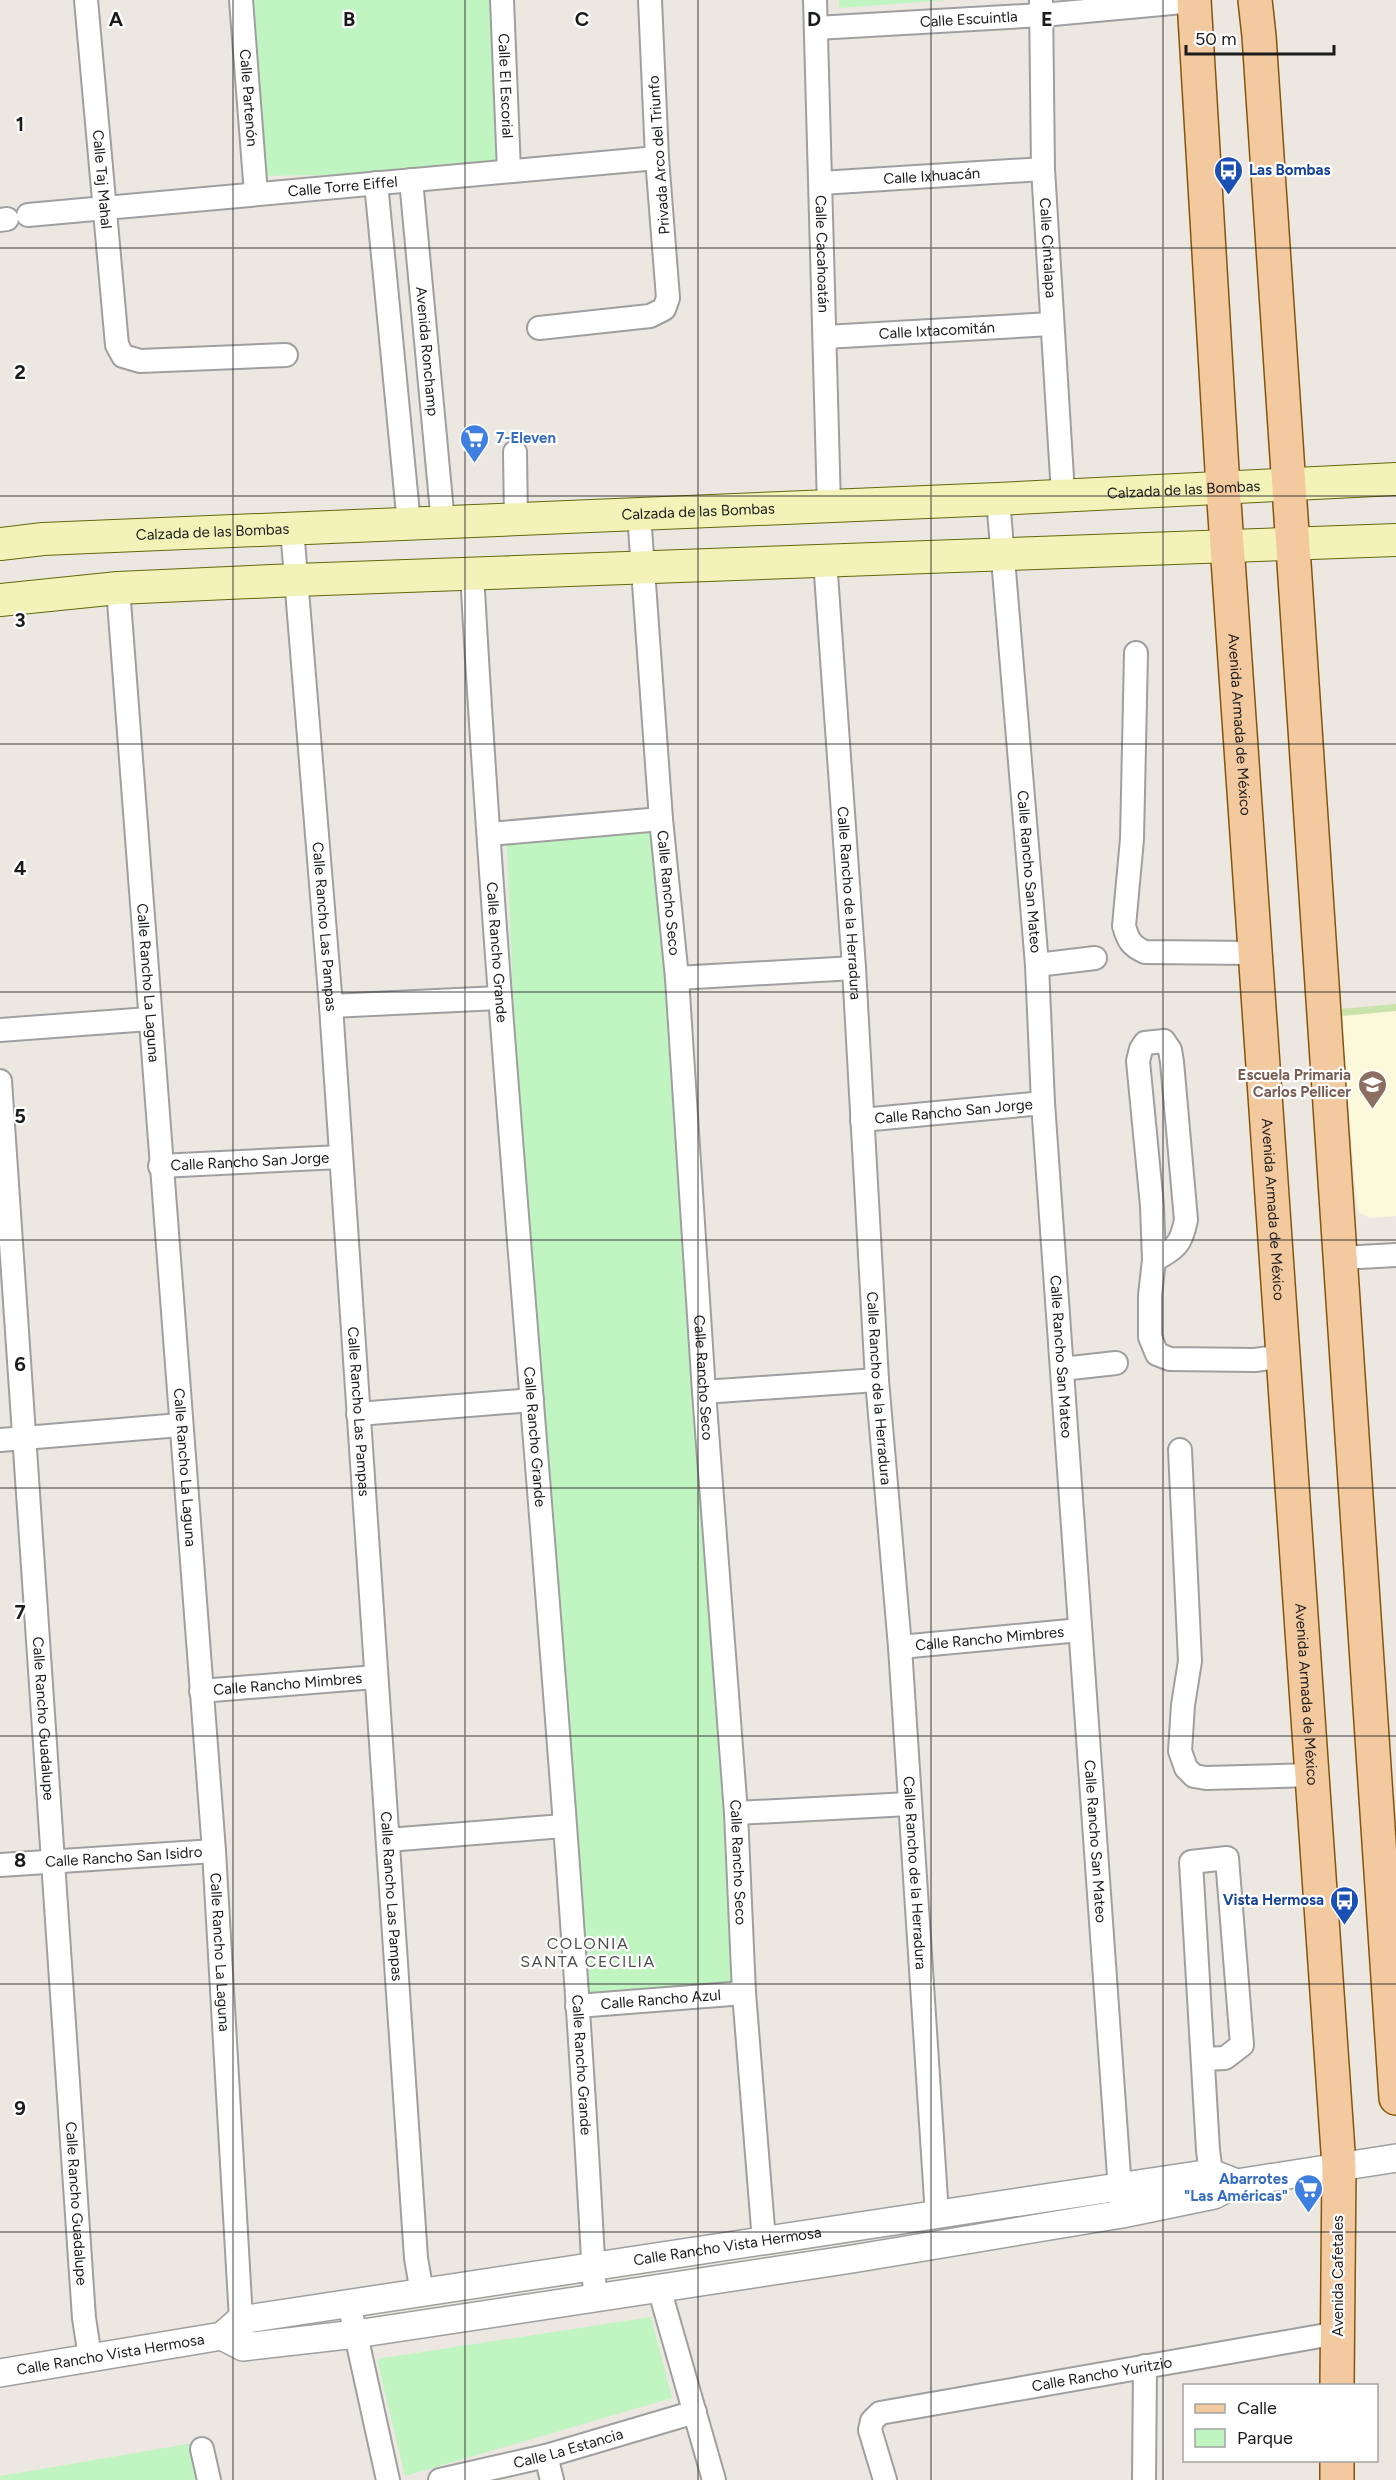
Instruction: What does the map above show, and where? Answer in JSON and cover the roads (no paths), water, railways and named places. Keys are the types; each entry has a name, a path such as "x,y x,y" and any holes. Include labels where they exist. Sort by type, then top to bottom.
{"main road":[{"name":"Avenida Armada de México","path":"1194,0 1223,487 1339,2166"},
{"path":"1254,0 1260,48 1288,484 1294,544 1396,2098"},
{"name":"Calzada de las Bombas","path":"0,544 55,538 998,499 1396,479"},
{"path":"0,600 118,588 296,580 1396,540"},
{"name":"Avenida Cafetales","path":"1337,2384 1339,2166"},
{"path":"1337,2462 1337,2480"}],"street":[{"name":"Calle Taj Mahal","path":"86,0 117,345 123,356 140,362 286,355"},
{"name":"Calle Partenón","path":"241,0 256,194"},
{"name":"Calle El Escorial","path":"502,0 509,171"},
{"name":"Privada Arco del Triunfo","path":"538,328 650,316 664,309 668,298 657,158 650,0"},
{"name":"Calle Cacahoatán","path":"815,0 830,506"},
{"name":"Calle Escuintla","path":"816,28 1041,8 1194,0"},
{"name":"Calle Cintalapa","path":"1041,8 1043,169 1063,494"},
{"name":"Calle Torre Eiffel","path":"12,218 105,207 657,158"},
{"name":"Calle Ixhuacán","path":"821,183 1043,169"},
{"name":"Avenida Ronchamp","path":"411,180 443,523"},
{"path":"376,183 409,524"},
{"name":"Calle Ixtacomitán","path":"825,337 1051,324"},
{"path":"392,346 426,343"},
{"path":"514,452 516,519"},
{"name":"Calle Rancho San Mateo","path":"998,499 1037,965 1043,1103 1122,2214"},
{"name":"Calle Rancho Seco","path":"639,514 661,819 677,978 704,1392 736,1813 744,1993 764,2241"},
{"name":"Calle Rancho Las Pampas","path":"292,529 331,1006 416,2258 422,2293"},
{"name":"Calle Rancho de la Herradura","path":"825,560 854,968 877,1380 900,1647 937,2215"},
{"name":"Calle Rancho Grande","path":"472,573 499,998 578,2007 595,2298"},
{"name":"Calle Rancho La Laguna","path":"118,588 160,1166 214,1851 235,2334"},
{"path":"1136,653 1132,840 1124,926 1133,947 1144,952 1256,953"},
{"path":"490,834 661,819"},
{"path":"1037,965 1095,958"},
{"path":"677,978 854,968"},
{"path":"331,1006 499,998"},
{"path":"0,1030 149,1019"},
{"path":"1154,1260 1177,1246 1183,1237 1186,1220 1172,1062 1170,1050 1164,1041 1145,1043 1138,1061 1152,1206 1154,1260 1150,1295 1150,1336 1156,1354 1170,1359 1255,1360 1284,1356"},
{"name":"Calle Rancho Guadalupe","path":"0,1081 84,2318 90,2357"},
{"name":"Calle Rancho San Jorge","path":"862,1120 1043,1103"},
{"name":"Calle Rancho San Jorge","path":"160,1166 340,1156"},
{"path":"1341,1258 1396,1255"},
{"path":"1062,1369 1116,1363"},
{"path":"704,1392 877,1380"},
{"path":"358,1414 532,1400"},
{"path":"0,1440 180,1425"},
{"path":"1180,1450 1191,1660 1183,1705 1180,1751 1186,1768 1194,1776 1206,1778 1312,1775"},
{"name":"Calle Rancho Mimbres","path":"900,1647 1080,1630"},
{"name":"Calle Rancho Mimbres","path":"201,1691 375,1677"},
{"path":"736,1813 909,1804"},
{"path":"388,1840 563,1826"},
{"name":"Calle Rancho San Isidro","path":"0,1865 214,1851"},
{"path":"1203,2059 1225,2058 1242,2045 1227,1858 1191,1862 1203,2059 1212,2184"},
{"name":"Calle Rancho Azul","path":"578,2007 744,1993"},
{"name":"Calle Rancho Vista Hermosa","path":"0,2373 235,2334 349,2304 594,2266 1119,2187 1238,2182 1396,2158"},
{"name":"Calle Rancho Vista Hermosa","path":"235,2334 356,2334 852,2259 1122,2214 1212,2184"},
{"path":"848,2228 852,2259"},
{"path":"659,2288 714,2480"},
{"path":"349,2304 388,2480"},
{"name":"Calle Rancho Yuritzio","path":"885,2480 870,2430 872,2421 880,2413 889,2410 1338,2333"},
{"path":"1144,2480 1145,2366"},
{"name":"Calle La Estancia","path":"440,2480 546,2456 695,2412"},
{"path":"202,2449 209,2480"},
{"path":"546,2456 552,2480"}],"place":[{"name":"Las Bombas","path":"1228,196"},
{"name":"7-Eleven","path":"475,464"},
{"name":"Escuela Primaria Carlos Pellicer","path":"1372,1110"},
{"name":"Vista Hermosa","path":"1345,1926"},
{"name":"Abarrotes \"Las Américas\"","path":"1309,2214"}],"district":[{"name":"COLONIA SANTA CECILIA","path":"588,1952"}]}
